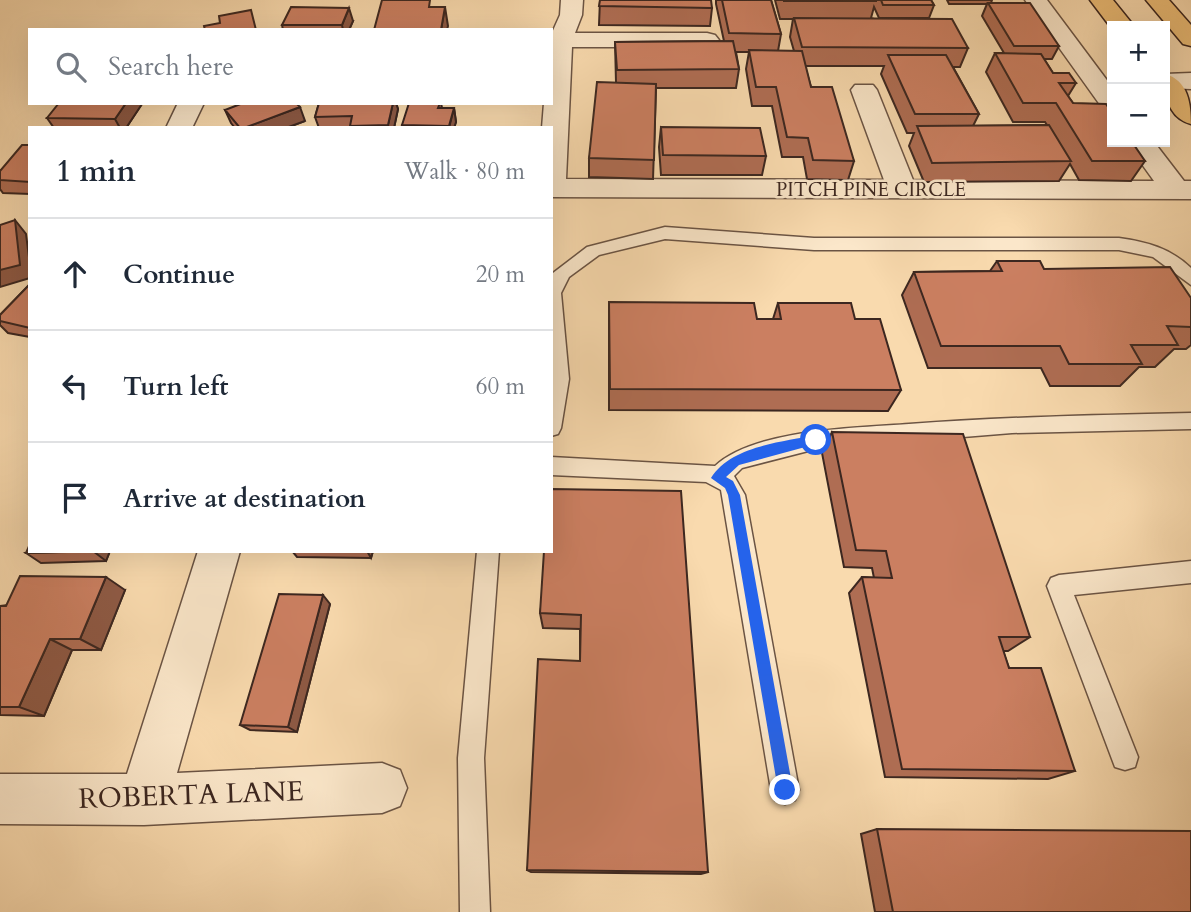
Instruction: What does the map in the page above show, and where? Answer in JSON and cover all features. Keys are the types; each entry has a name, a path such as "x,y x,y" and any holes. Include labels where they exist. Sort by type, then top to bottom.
{"main road":[{"path":"1101,0 1118,21"},
{"path":"1157,0 1191,39"},
{"path":"1167,84 1191,116"}],"street":[{"name":"PITCH PINE CIRCLE","path":"553,158 561,40 571,15 572,0"},
{"path":"1036,0 1107,97"},
{"path":"561,40 708,40"},
{"path":"1170,58 1191,58"},
{"path":"1170,81 1191,81"},
{"path":"864,90 902,191"},
{"path":"180,126 190,105"},
{"path":"1144,147 1183,190"},
{"name":"PITCH PINE CIRCLE","path":"553,187 902,191 1183,190"},
{"path":"144,800 218,553"},
{"name":"ROBERTA LANE","path":"0,799 144,800 382,788"}],"lane":[{"path":"553,291 562,273 593,251 664,233 814,244 1119,244 1155,249 1177,263 1191,279"},
{"path":"553,305 559,379 553,416"},
{"path":"717,478 735,461 816,440 1012,425 1191,421"},
{"path":"553,467 709,473 729,484 734,495 785,790"},
{"path":"475,912 471,758 488,553"},
{"path":"1125,757 1059,586 1191,572"}],"building":[{"path":"382,0 430,0 429,7 445,7 441,28 375,28"},
{"path":"600,0 711,0 712,8 599,6"},
{"path":"722,0 771,0 781,34 729,33"},
{"path":"876,0 876,1 784,1"},
{"path":"881,0 931,0 934,5 883,5"},
{"path":"988,3 1030,3 1059,46 1014,46"},
{"path":"291,7 349,8 342,25 282,25"},
{"path":"251,10 256,28 204,28 220,23 219,16"},
{"path":"794,18 952,19 968,48 802,47"},
{"path":"733,41 739,69 617,70 615,42"},
{"path":"749,50 802,51 811,87 832,87 854,161 813,160 808,138 787,137 776,87 756,87"},
{"path":"995,53 1041,54 1053,73 1069,73 1076,83 1059,83 1073,103 1107,106 1107,147 1135,147 1145,161 1092,161 1056,103 1023,103"},
{"path":"888,55 946,55 979,114 915,114"},
{"path":"597,82 656,84 654,160 589,158"},
{"path":"57,105 125,105 115,119 47,118"},
{"path":"238,105 300,107 249,126 238,126 225,110"},
{"path":"318,105 393,105 388,125 350,126 352,116 315,117"},
{"path":"408,105 454,108 449,126 402,125"},
{"path":"1049,125 1071,161 932,163 917,126"},
{"path":"661,127 760,128 766,156 663,155"},
{"path":"22,145 28,145 28,182 0,180 0,171"},
{"path":"15,220 20,265 0,270 0,225"},
{"path":"997,261 1040,261 1044,269 1170,267 1191,298 1191,327 1167,326 1178,345 1131,345 1142,364 1069,364 1060,346 941,346 914,272 1002,271"},
{"path":"28,286 28,328 0,321 0,315"},
{"path":"609,302 754,303 757,319 781,319 778,303 851,303 855,319 880,319 901,390 610,389"},
{"path":"832,432 963,434 1030,637 999,637 1009,668 1041,668 1075,771 902,769 862,577 892,578 886,551 856,550"},
{"path":"553,489 681,491 708,872 527,870 538,659 580,661 581,615 540,613 544,553 553,553"},
{"path":"20,576 106,577 80,639 50,639 19,707 0,707 0,606 6,606"},
{"path":"279,594 323,595 288,727 240,725"},
{"path":"877,829 1191,831 1191,912 893,912"}],"route":[{"path":"785,790 734,495 729,484 717,478 735,461 816,440"}]}
